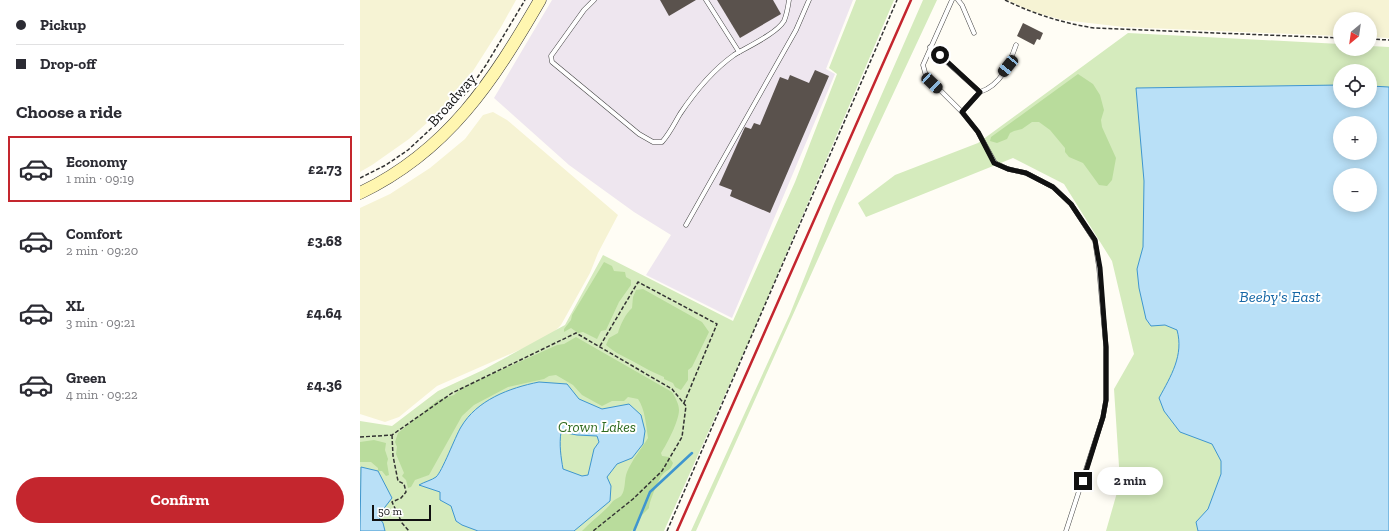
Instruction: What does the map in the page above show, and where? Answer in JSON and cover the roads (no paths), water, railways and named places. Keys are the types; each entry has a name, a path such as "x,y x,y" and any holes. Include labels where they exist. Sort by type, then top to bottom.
{"main road":[{"name":"Broadway","path":"360,193 378,185 404,168 434,145 457,121 480,95 540,0"}],"lane":[{"path":"594,0 584,10 551,56 552,62 639,134 654,142 662,142 670,133 692,97 712,75 739,52 754,44 783,22 789,0"},
{"path":"706,0 739,52"},
{"path":"686,225 792,37 810,0"},
{"path":"952,0 923,65 926,76 962,112 978,132 994,163 1008,169 1026,173 1053,187 1071,204 1095,240 1100,268 1106,347 1106,400 1103,417 1066,531"},
{"path":"958,0 974,33"},
{"path":"962,112 980,92 991,88 1008,66 1016,46"},
{"path":"930,47 980,92"}],"water":[{"name":"Beeby's East","path":"1333,85 1333,108 1377,108 1377,86 1389,87 1389,531 1198,531 1196,522 1208,509 1221,474 1221,461 1212,444 1180,432 1164,411 1159,398 1168,382 1178,357 1179,339 1177,330 1165,325 1151,326 1146,319 1139,288 1137,269 1143,247 1144,181 1136,88"},
{"path":"539,382 567,384 579,399 602,409 629,404 641,415 645,431 643,444 632,458 617,464 607,477 611,486 610,501 574,531 478,531 462,525 456,521 451,506 440,500 440,492 419,485 439,474 461,427 476,409 485,402 505,392","holes":["561,432 577,435 597,436 599,442 594,449 588,475 582,476 563,469 560,446"]},
{"path":"361,467 378,471 392,498 378,516 383,523 385,531 360,531"}],"waterway":[{"path":"634,531 650,492 692,453"}],"railway":[{"path":"677,531 911,0"}],"park label":[{"name":"Crown Lakes","path":"597,427"}]}
